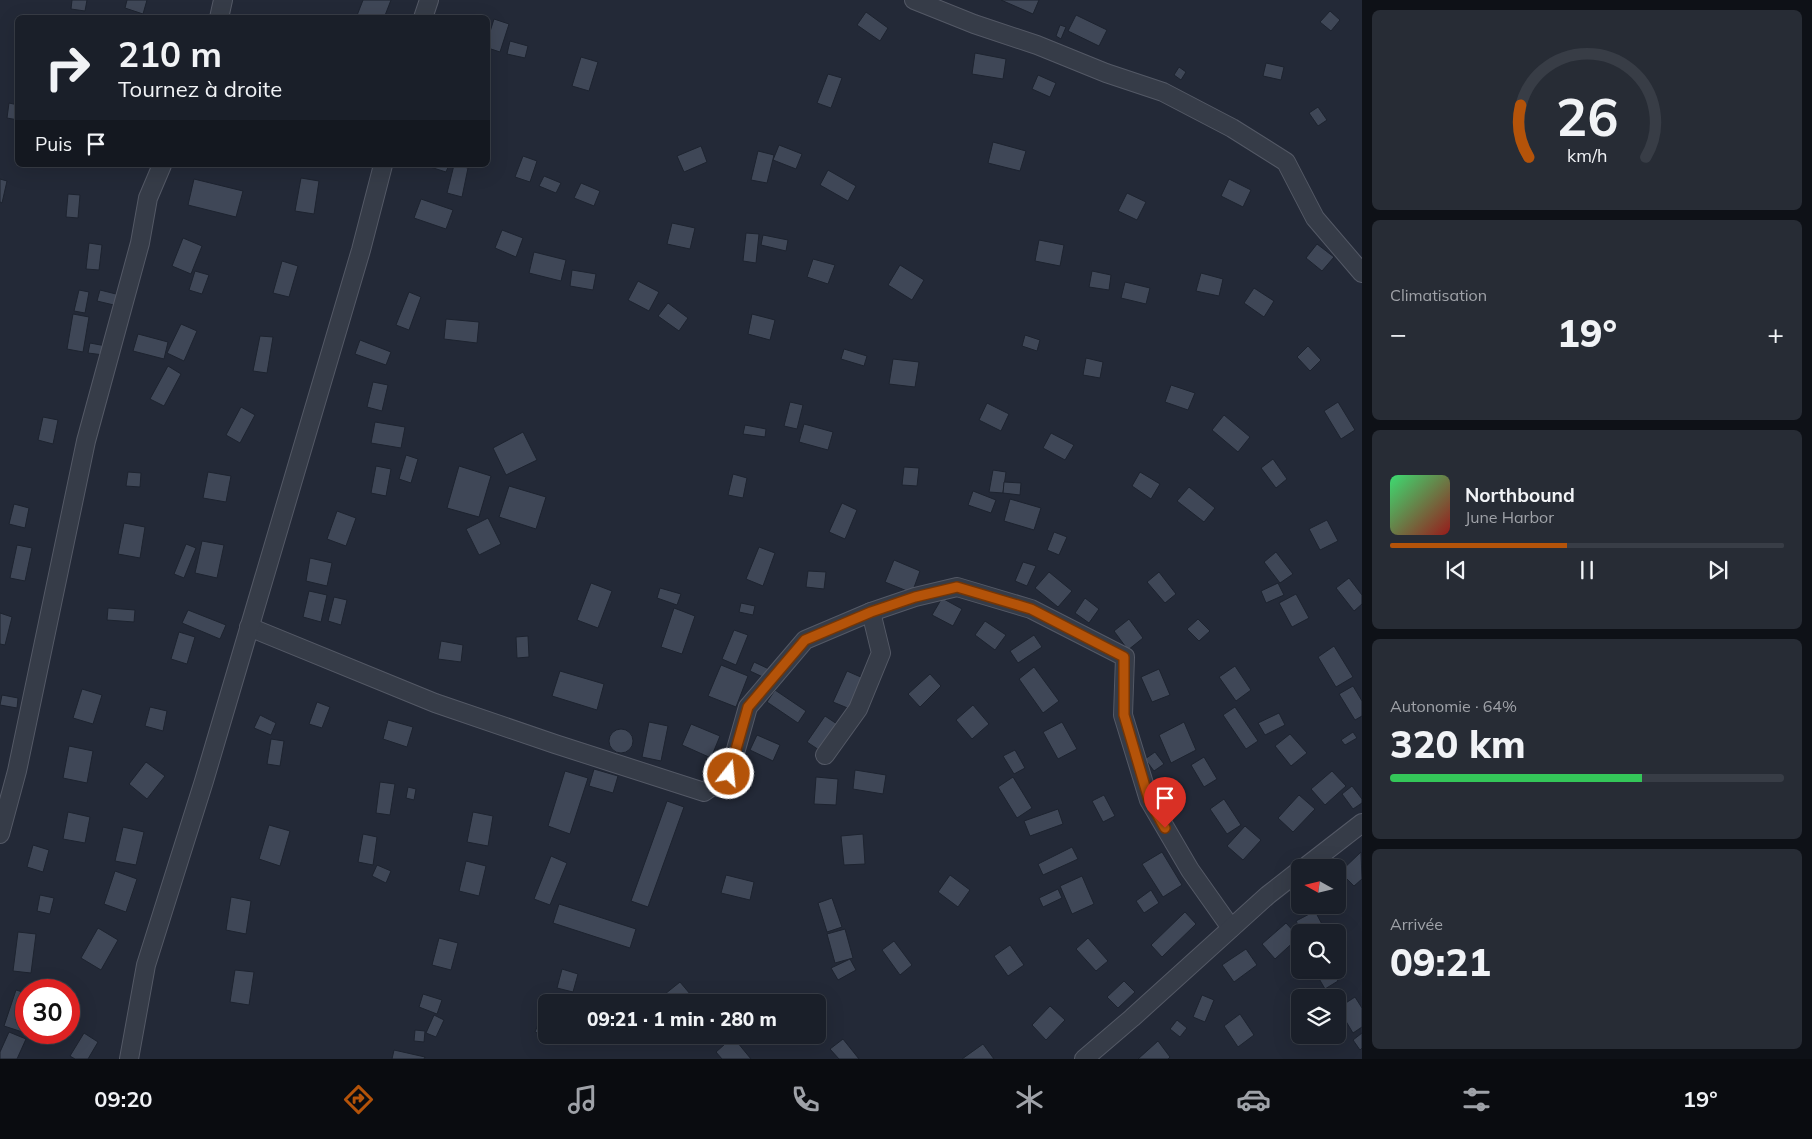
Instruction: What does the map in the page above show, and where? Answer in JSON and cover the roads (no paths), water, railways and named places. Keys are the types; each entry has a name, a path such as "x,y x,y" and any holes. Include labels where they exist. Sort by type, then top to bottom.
{"street":[{"path":"220,15 223,0"},
{"path":"424,15 429,0"},
{"path":"914,0 974,24 1037,45 1106,73 1163,92 1232,128 1286,162 1315,218 1362,273"},
{"path":"0,834 17,771 86,441 140,243 148,198 161,167"},
{"path":"129,1059 146,965 207,773 361,250 382,167"},
{"path":"249,628 436,703 554,744 704,792 729,774 748,707 805,640 871,612 915,597 957,587 1031,609 1124,657 1124,715 1149,800 1190,870 1231,928"},
{"path":"824,755 858,709 882,653 871,612"},
{"path":"1315,859 1362,822"},
{"path":"1084,1059 1268,895 1291,877"}]}
